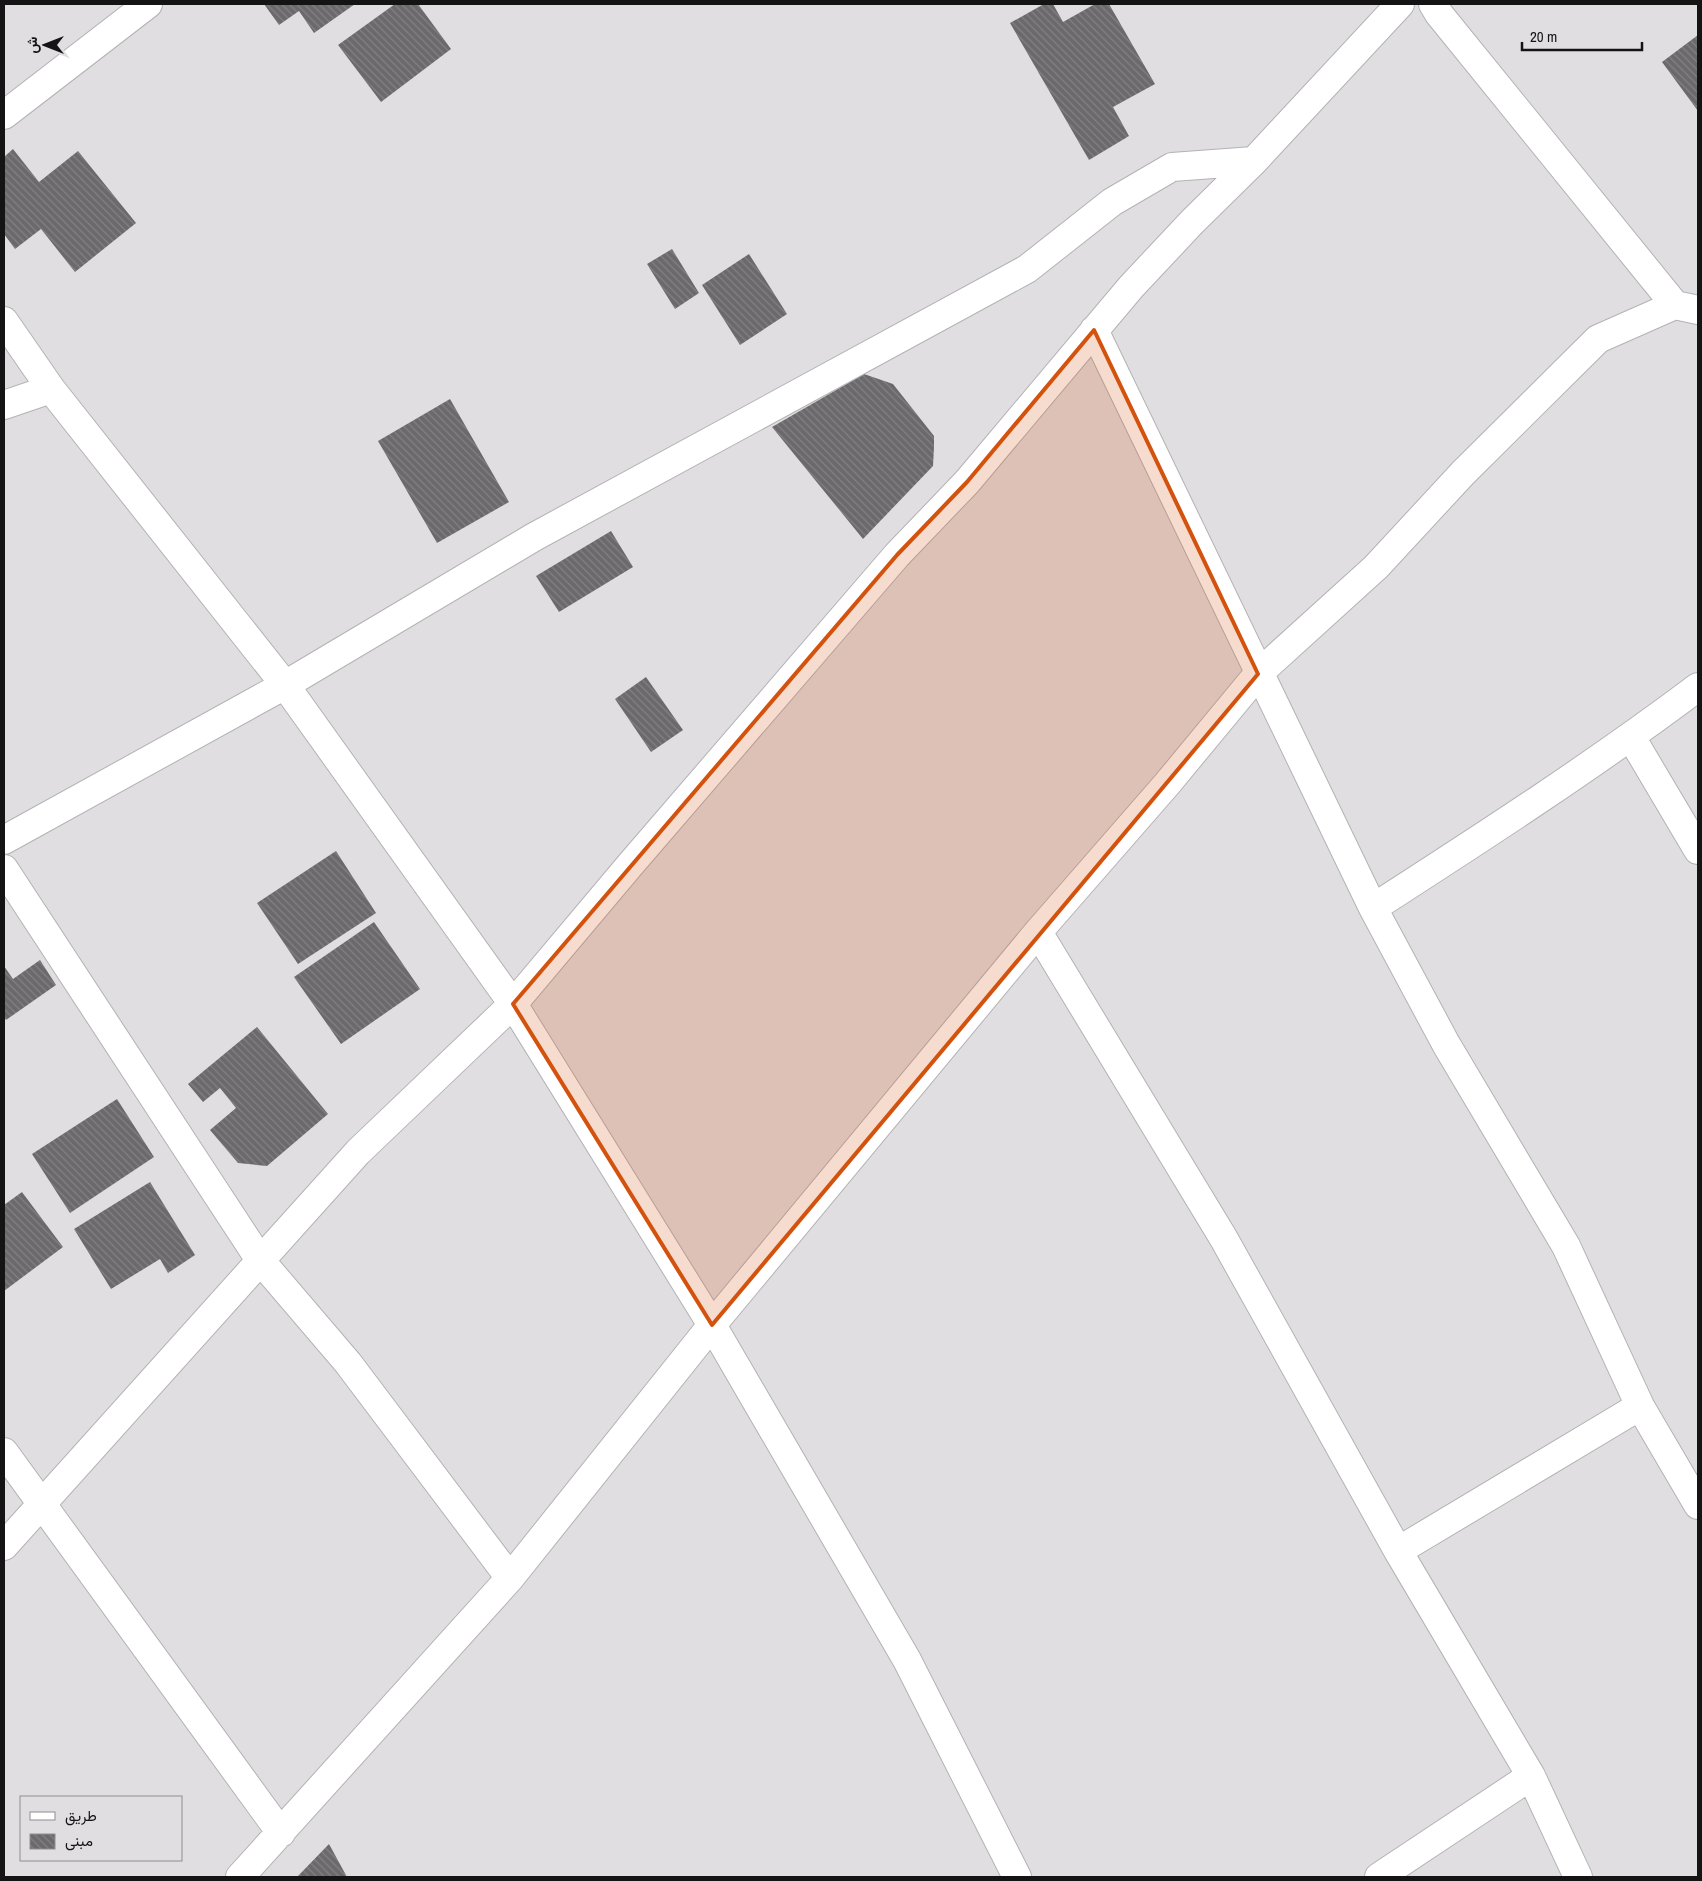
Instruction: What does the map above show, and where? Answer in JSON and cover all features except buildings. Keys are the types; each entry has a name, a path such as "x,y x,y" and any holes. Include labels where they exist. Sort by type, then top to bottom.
{"street":[{"path":"4,115 148,4"},
{"path":"4,1546 358,1152 512,1004 891,562 967,482 1131,287 1254,161 1400,4"},
{"path":"240,1877 510,1578 712,1325 1038,932 1167,784 1258,674 1376,567 1470,466 1598,339 1687,307 1444,7"},
{"path":"4,840 285,685 534,537 1027,269 1112,202 1172,167 1254,161"},
{"path":"4,321 51,389 285,685 512,1004 712,1325 907,1660 1017,1877"},
{"path":"1094,330 1258,674 1373,908 1446,1044 1566,1246 1640,1406 1698,1505"},
{"path":"4,405 51,389"},
{"path":"1373,908 1516,816 1631,738 1698,687"},
{"path":"1631,738 1698,850"},
{"path":"4,869 260,1260 348,1363 510,1578"},
{"path":"1038,932 1224,1239 1398,1551 1531,1776 1578,1877"},
{"path":"1398,1551 1640,1406"},
{"path":"4,1452 281,1833"},
{"path":"1379,1877 1531,1776"}],"highlighted area":[{"path":"1094,330 1258,674 712,1325 513,1004 897,555 967,482"}]}
